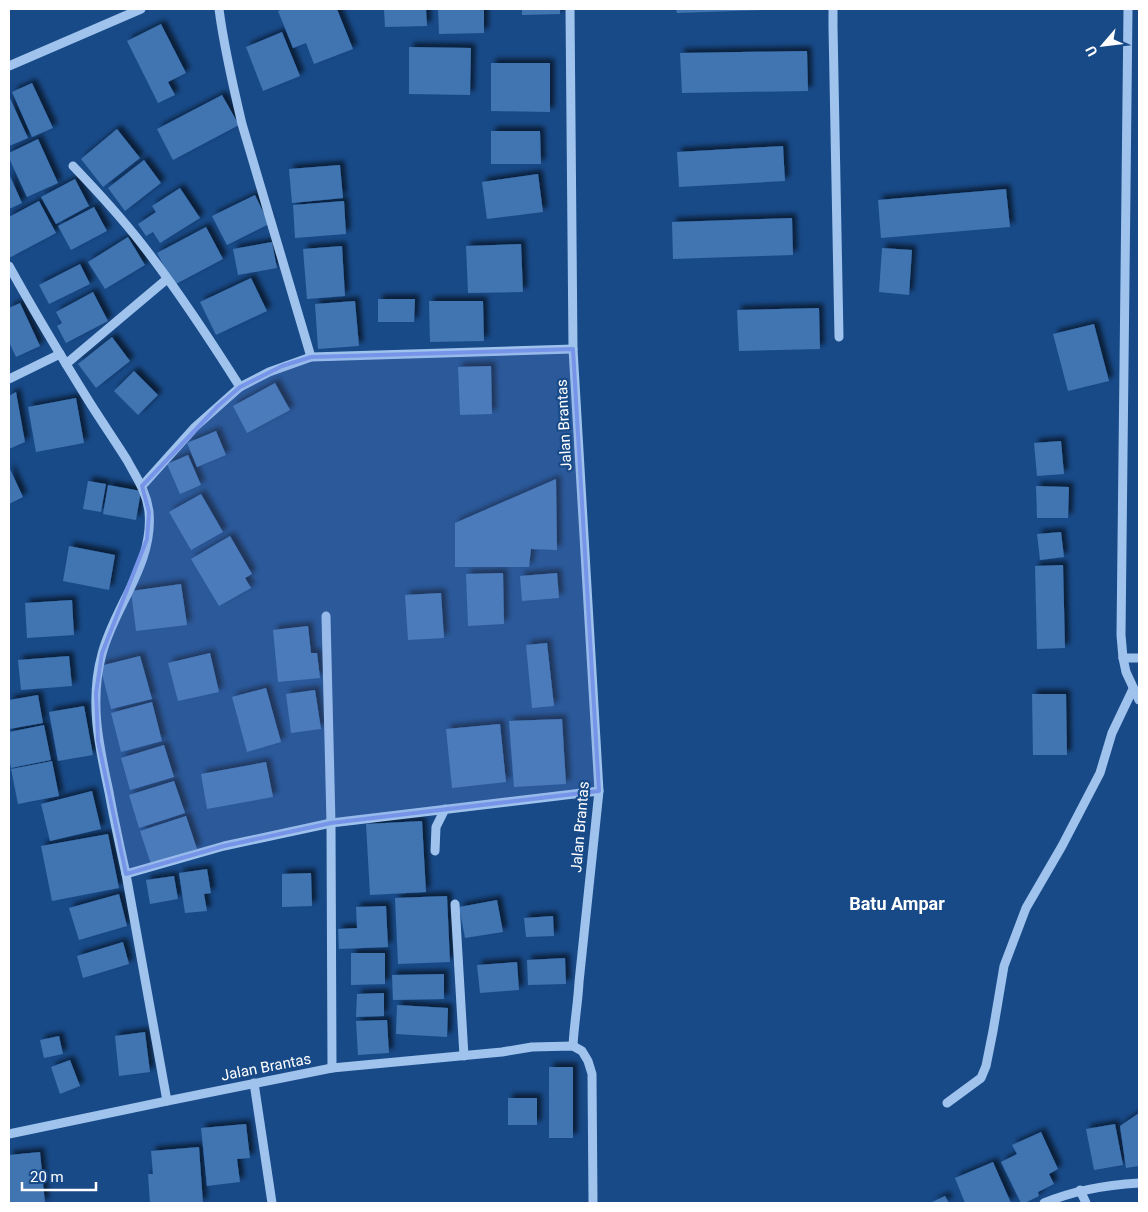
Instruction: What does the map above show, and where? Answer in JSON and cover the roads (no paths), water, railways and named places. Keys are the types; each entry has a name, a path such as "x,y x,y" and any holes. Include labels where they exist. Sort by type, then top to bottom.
{"street":[{"path":"9,66 141,9"},
{"path":"219,9 225,47 242,124 311,357"},
{"name":"Jalan Brantas","path":"9,1134 167,1100 332,1068 532,1048 573,1046 573,1030 599,792 573,349 570,9"},
{"path":"834,9 839,337"},
{"path":"1128,9 1121,635 1126,672 1139,700"},
{"path":"74,166 142,244 204,330 240,388"},
{"path":"9,266 66,364 142,486 149,512 147,539 142,560 102,653 97,675 96,716 98,741 126,874 167,1100"},
{"path":"66,364 167,279"},
{"path":"142,486 195,427 240,388 269,372 311,357 573,349"},
{"path":"9,379 60,354"},
{"path":"326,616 331,823 332,1068"},
{"path":"1123,658 1139,658"},
{"path":"946,1103 981,1078 986,1066 1004,966 1026,908 1062,846 1100,773 1112,733 1133,689"},
{"path":"126,874 224,846 331,823 599,792"},
{"path":"435,851 436,826 445,809"},
{"path":"455,904 464,1056"},
{"path":"573,1046 582,1051 588,1061 592,1074 593,1203"},
{"path":"254,1084 272,1203"},
{"path":"1044,1203 1080,1190 1117,1184 1139,1183"},
{"path":"1080,1190 1086,1203"}],"district":[{"name":"Batu Ampar","path":"897,904"}]}
